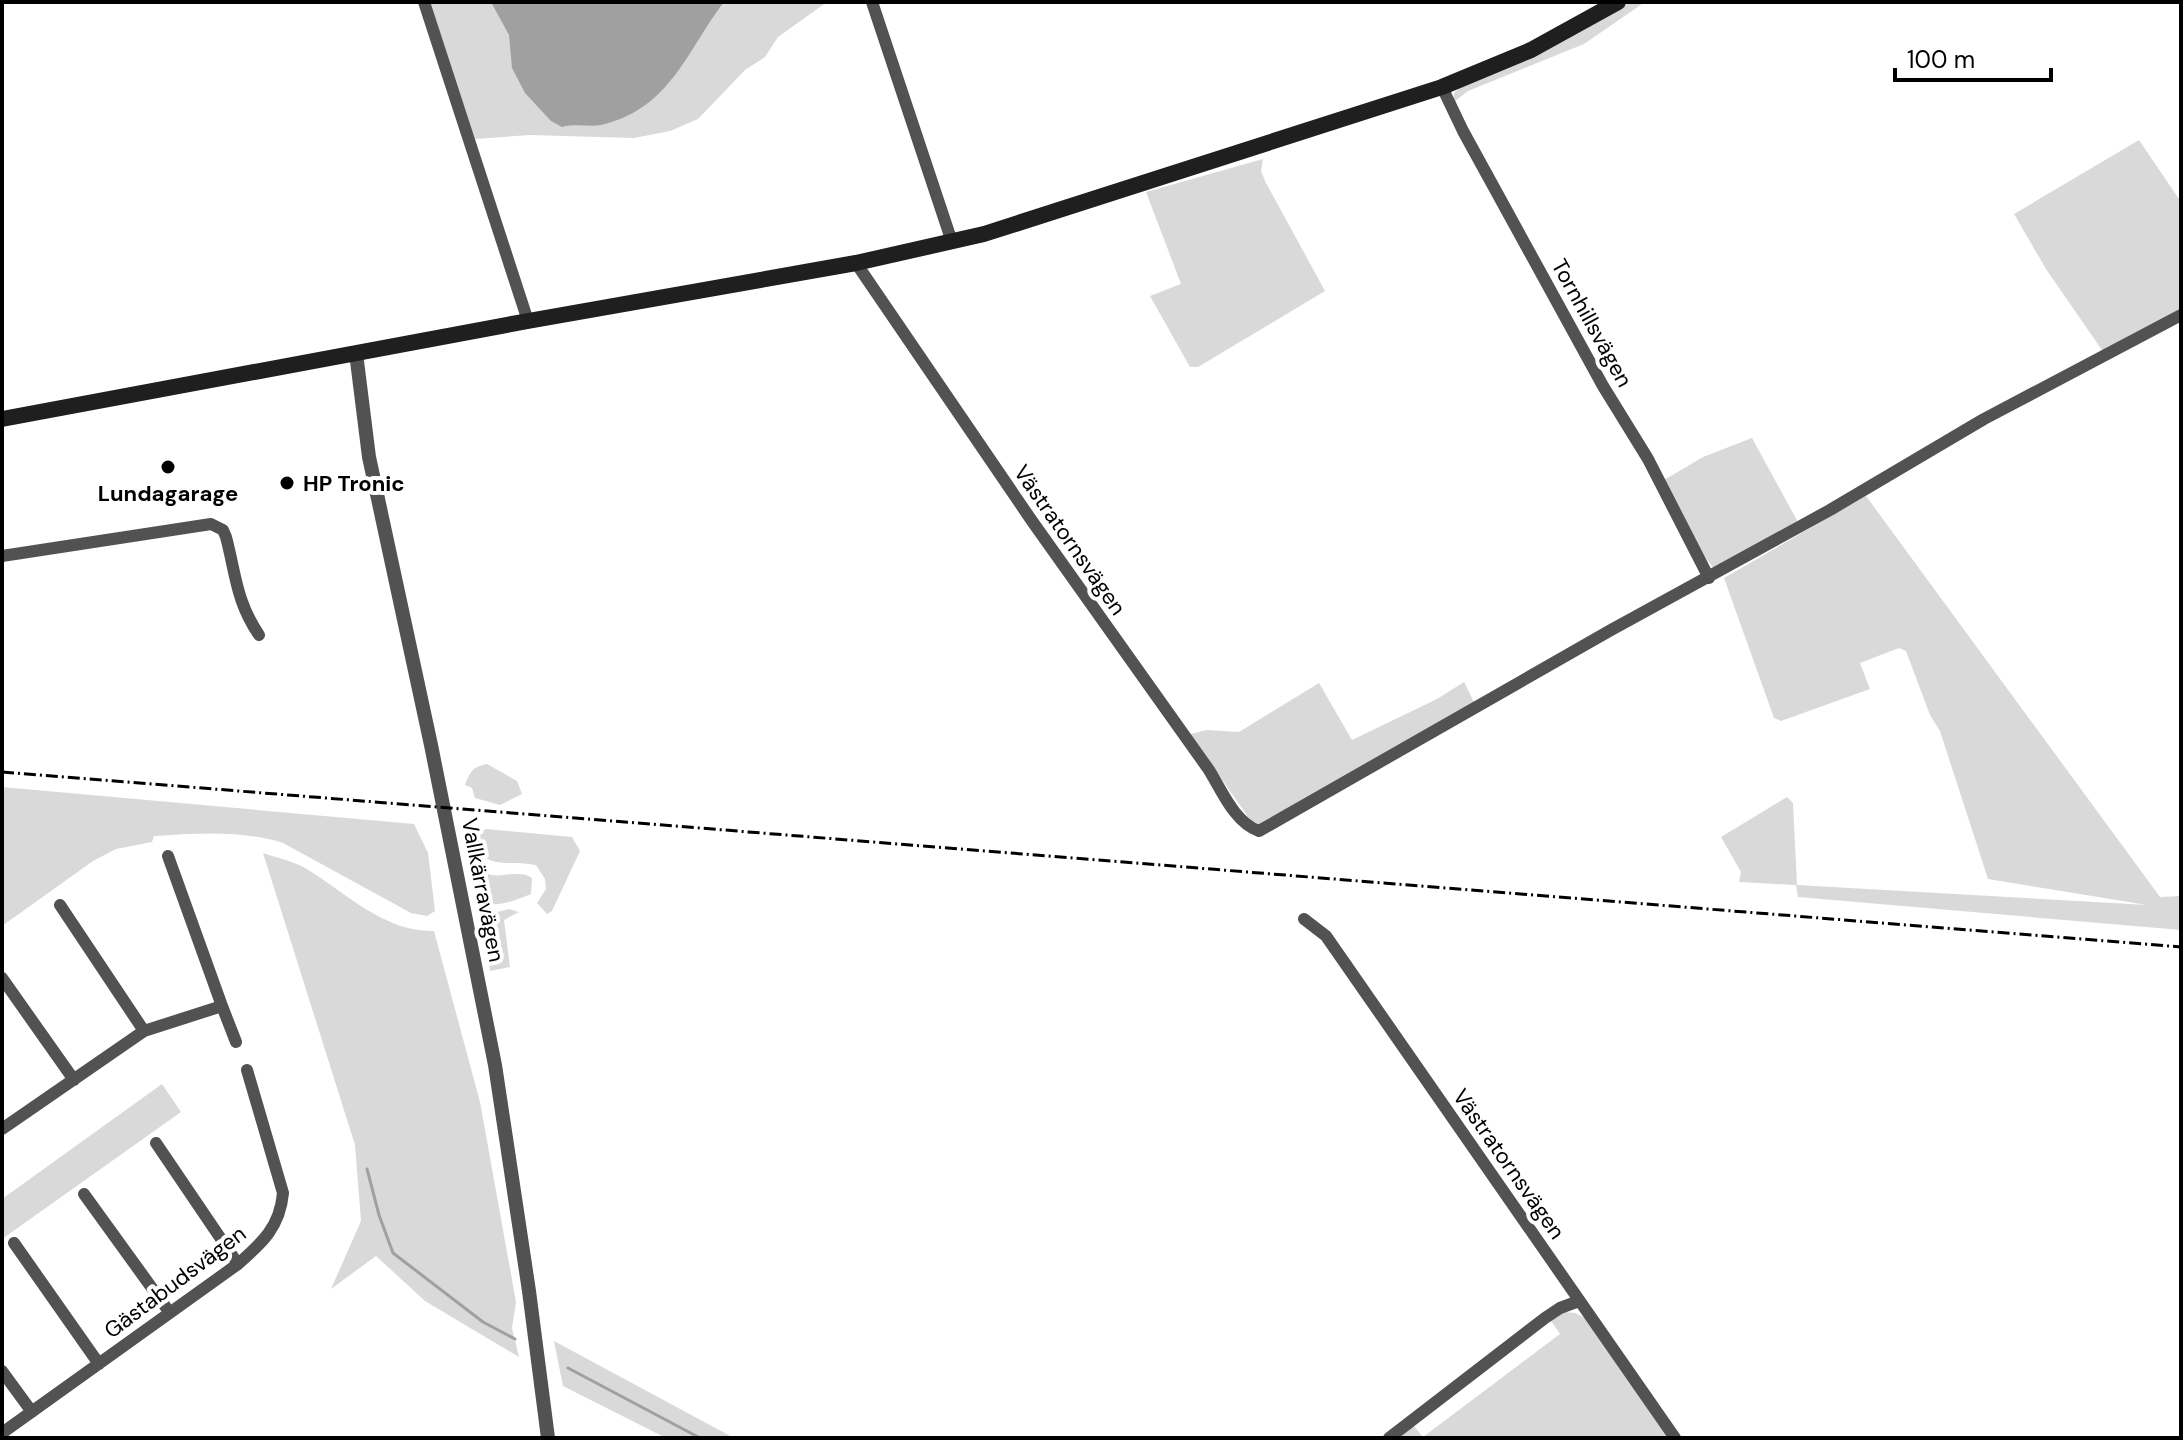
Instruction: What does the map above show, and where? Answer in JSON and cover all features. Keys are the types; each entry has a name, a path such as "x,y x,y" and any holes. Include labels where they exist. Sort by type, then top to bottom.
{"main road":[{"path":"2,419 856,263 952,242 1041,218 1442,87 1531,50 1618,2"}],"street":[{"path":"424,2 528,321"},
{"path":"872,2 952,242"},
{"name":"Tornhillsvägen","path":"1442,87 1491,184 1603,386 1648,459 1709,578"},
{"name":"Västratornsvägen","path":"856,263 1032,521 1209,770 1232,809 1251,829 1259,831 1611,630 1709,578"},
{"path":"1709,578 1984,419 2181,315"},
{"name":"Vallkärravägen","path":"356,353 369,457 495,1065 548,1438"},
{"path":"2,556 211,524 223,530 238,596 259,635"},
{"path":"168,856 236,1042"},
{"path":"60,905 144,1031"},
{"name":"Västratornsvägen","path":"1304,919 1326,936 1675,1438"},
{"path":"2,978 74,1080"},
{"path":"2,1129 144,1031 222,1006"},
{"name":"Gästabudsvägen","path":"2,1433 238,1264 267,1238 279,1213 283,1193 247,1070"},
{"path":"156,1143 238,1264"},
{"path":"84,1194 170,1313"},
{"path":"14,1243 99,1364"},
{"path":"1389,1438 1545,1318 1579,1301"},
{"path":"2,1371 32,1412"}],"shaded area":[{"path":"429,2 827,2 778,37 765,57 745,70 698,119 670,131 634,138 530,135 475,139"},
{"path":"491,2 724,2 675,75 646,105 628,116 605,124 562,127 551,121 525,93 512,68 509,35"},
{"path":"1631,2 1645,2 1584,44 1468,91 1454,102 1454,93 1460,88 1563,41"},
{"path":"2139,140 2181,202 2181,311 2104,353 2046,269 2014,214"},
{"path":"1263,159 1261,171 1266,183 1325,291 1198,367 1190,367 1150,296 1181,284 1146,192"},
{"path":"1752,438 1799,524 1714,569 1701,552 1664,480 1703,457"},
{"path":"1866,496 2160,897 2181,896 2181,930 1798,897 1796,885 1739,882 1741,872 1721,837 1787,797 1793,803 1797,885 2147,905 1988,879 1940,731 1930,715 1906,651 1899,648 1860,663 1870,689 1781,721 1774,718 1724,578"},
{"path":"1464,682 1475,704 1261,825 1251,821 1190,734 1207,730 1239,732 1319,683 1352,740 1437,699"},
{"path":"487,764 517,781 522,794 500,805 475,798 472,788 465,785 472,771"},
{"path":"2,787 414,824 428,853 435,911 427,916 411,913 283,843 236,834 187,834 154,836 152,842 116,849 93,861 2,926"},
{"path":"487,829 572,837 580,851 552,911 547,914 537,903 546,889 545,879 536,865 496,862 481,854 471,834"},
{"path":"263,853 305,868 382,918 416,930 434,931 480,1102 516,1302 512,1328 519,1357 425,1301 376,1256 331,1289 361,1221 355,1145"},
{"path":"468,855 487,874 519,874 532,878 531,894 506,903 480,903"},
{"path":"509,909 519,912 504,920 510,967 490,971 481,916"},
{"path":"162,1084 181,1112 2,1239 2,1199"},
{"path":"1564,1312 1587,1319 1670,1438 1399,1438 1413,1425 1423,1437 1560,1334 1551,1321"},
{"path":"554,1341 734,1438 666,1438 563,1386"}],"waterway":[{"path":"367,1169 393,1253 483,1322 515,1339"},
{"path":"568,1368 700,1438"}],"railway":[{"path":"2,772 2181,947"}],"place":[{"name":"Lundagarage","path":"168,467"},
{"name":"HP Tronic","path":"287,483"}]}
